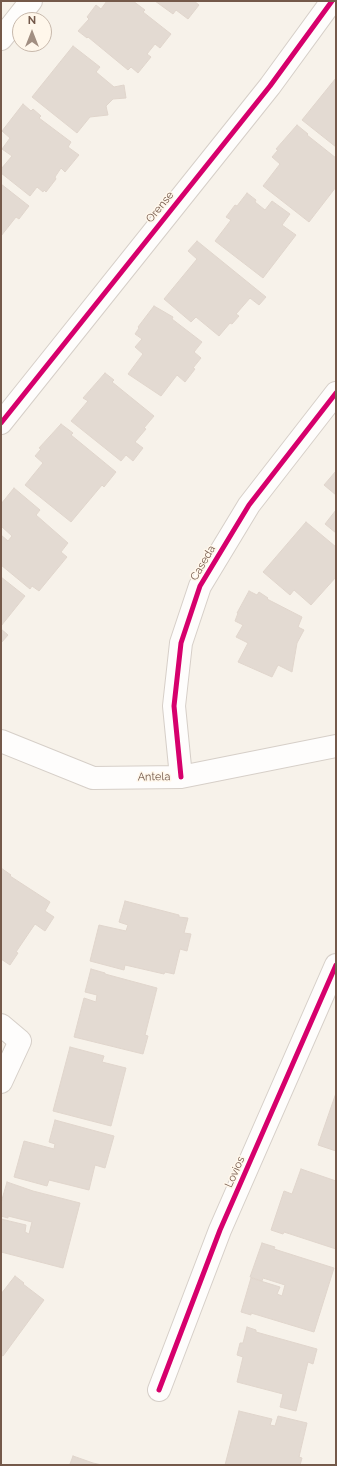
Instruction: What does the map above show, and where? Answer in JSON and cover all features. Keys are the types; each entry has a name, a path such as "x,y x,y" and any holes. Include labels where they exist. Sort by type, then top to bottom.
{"street":[{"path":"1,39 31,1"},
{"name":"Orense","path":"1,423 270,86 332,1"},
{"name":"Caseda","path":"181,776 174,706 181,643 200,586 249,505 336,393"},
{"name":"Antela","path":"1,741 93,778 181,776 336,746"},
{"name":"Lovios","path":"159,1390 220,1230 336,965"},
{"path":"1,1025 20,1041 1,1082"}],"building":[{"path":"107,1 133,1 145,10 143,12 171,34 160,48 155,44 147,54 151,57 138,73 131,67 128,70 88,37 87,38 78,31 89,19 87,17 96,5 101,9"},
{"path":"155,1 194,1 199,5 188,19 176,10 173,14"},
{"path":"73,46 100,67 96,72 114,87 124,85 126,98 113,99 106,106 108,115 90,117 77,133 32,97"},
{"path":"336,78 336,147 302,120"},
{"path":"23,104 31,111 33,109 41,116 39,118 71,142 68,147 79,155 65,172 61,168 55,177 56,179 46,192 44,190 43,192 37,187 30,196 1,173 1,169 12,156 2,149 10,138 2,131"},
{"path":"297,125 336,158 336,187 309,222 263,186 280,164 272,157 278,150 276,149"},
{"path":"1,184 29,206 19,219 16,217 1,236"},
{"path":"247,193 265,210 272,201 290,214 282,225 296,235 263,278 215,241 231,220 226,217"},
{"path":"197,241 266,297 259,305 250,298 236,314 239,316 232,324 230,323 219,336 196,317 191,322 164,299 197,259 188,251"},
{"path":"154,306 173,317 172,319 202,342 194,352 201,358 193,368 195,369 185,382 177,375 161,396 128,374 143,354 135,347 142,339 135,334 139,328 138,327"},
{"path":"105,373 114,380 112,382 154,416 144,428 146,429 135,442 143,448 133,461 126,455 121,461 71,421 88,401 83,398"},
{"path":"61,424 73,433 71,435 116,472 104,487 102,485 71,522 25,485 43,463 35,456 41,449 39,448"},
{"path":"336,471 336,495 324,485"},
{"path":"14,488 40,510 36,515 68,543 61,552 67,557 39,591 32,586 30,589 1,565 1,535 8,541 12,536 1,526 1,504"},
{"path":"336,510 336,533 325,524"},
{"path":"306,522 336,547 336,577 311,605 294,590 290,595 263,572"},
{"path":"1,577 25,596 1,626"},
{"path":"249,591 257,595 259,592 268,598 267,599 302,617 298,627 304,630 297,643 292,672 278,665 272,677 238,662 248,643 236,637 243,625 235,621 237,613"},
{"path":"1,629 8,635 1,643"},
{"path":"1,868 11,875 10,876 50,902 45,911 54,917 45,931 35,924 16,952 18,953 10,965 1,959"},
{"path":"125,901 179,915 179,917 188,918 184,933 191,934 187,951 180,949 174,974 165,972 164,974 125,965 124,970 90,961 99,925 126,931 128,925 119,922"},
{"path":"91,969 157,988 145,1035 148,1036 143,1054 74,1037 84,998 96,1002 97,995 85,992"},
{"path":"70,1047 104,1056 102,1062 126,1068 111,1126 53,1111"},
{"path":"336,1093 336,1151 318,1145"},
{"path":"55,1120 114,1136 105,1168 95,1165 89,1190 49,1180 47,1186 14,1177 24,1141 54,1149 55,1144 49,1142"},
{"path":"301,1169 336,1181 336,1249 284,1232 283,1234 271,1230 284,1191 292,1194"},
{"path":"7,1182 33,1191 80,1203 63,1268 1,1252 1,1219 26,1225 25,1232 29,1234 32,1222 8,1216 8,1218 1,1216 1,1203"},
{"path":"262,1243 275,1247 274,1249 334,1268 314,1332 251,1313 251,1315 241,1312 251,1278 280,1287 277,1294 282,1296 285,1285 263,1278 262,1281 250,1277"},
{"path":"15,1276 44,1300 3,1356 1,1355 1,1294"},
{"path":"247,1327 256,1330 256,1332 317,1349 313,1364 308,1362 296,1411 280,1407 283,1394 237,1382 243,1357 237,1355 240,1343 243,1343"},
{"path":"239,1411 272,1419 270,1425 275,1426 278,1416 307,1423 299,1457 302,1458 300,1465 225,1465"},
{"path":"73,1456 102,1465 72,1465 70,1464"}],"cycle path":[{"path":"1,423 270,86 332,1"},
{"path":"181,777 174,706 181,643 200,586 249,505 336,393"},
{"path":"159,1390 220,1230 336,965"}]}
